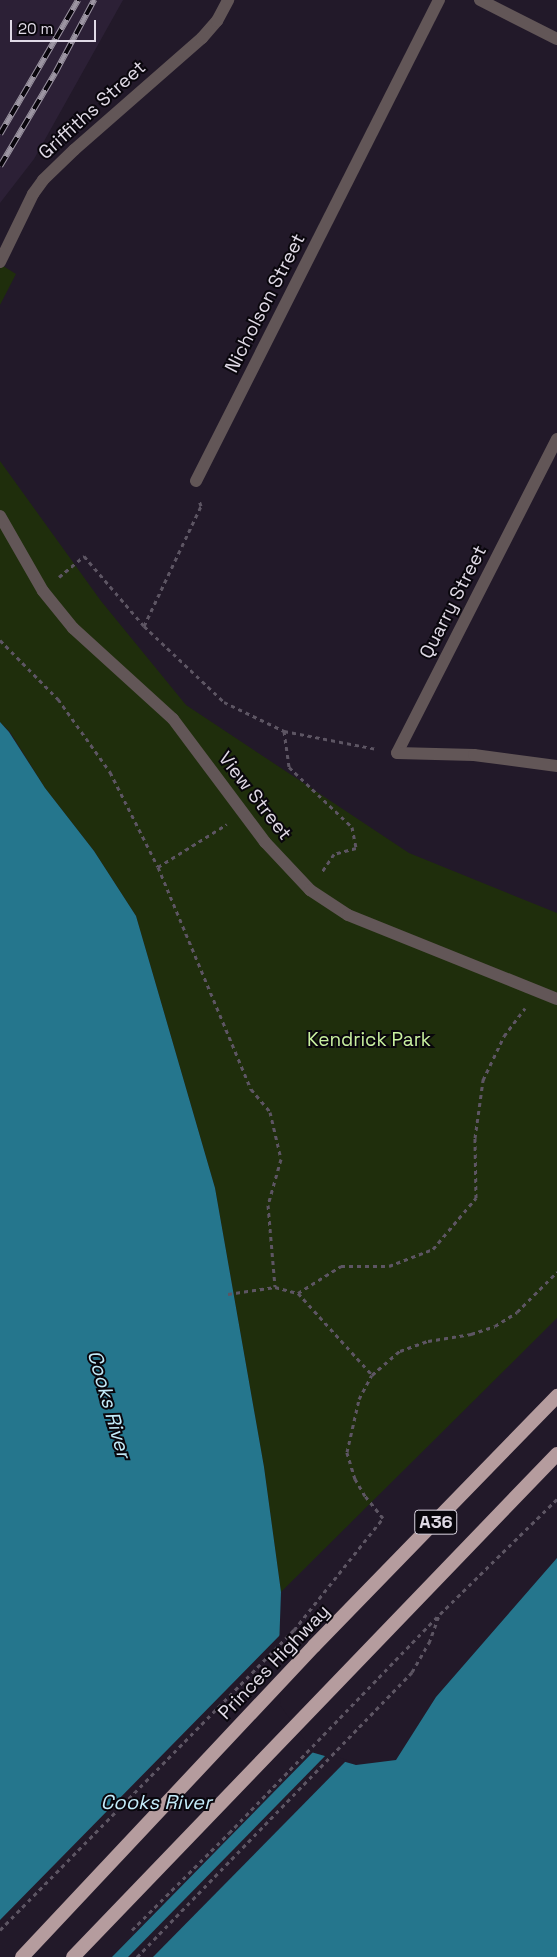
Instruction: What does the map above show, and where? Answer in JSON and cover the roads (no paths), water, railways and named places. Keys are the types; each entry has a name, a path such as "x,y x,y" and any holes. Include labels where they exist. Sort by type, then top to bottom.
{"highway":[{"name":"Princes Highway","path":"22,1957 314,1646 557,1396"},
{"name":"A36","path":"73,1957 557,1454"}],"street":[{"name":"Griffiths Street","path":"0,262 33,194 43,180 74,150 202,38 217,21 228,0"},
{"name":"Nicholson Street","path":"196,482 439,0"},
{"path":"480,0 557,39"},
{"name":"Quarry Street","path":"557,439 397,753 474,756 557,766"},
{"name":"View Street","path":"0,516 43,591 73,628 173,719 265,842 310,890 325,902 348,915 557,999"}],"water":[{"name":"Cooks River","path":"0,722 9,732 45,788 94,851 136,916 215,1188 264,1467 281,1592 277,1705 311,1752 356,1765 396,1760 436,1697 557,1558 557,1957 0,1957"}],"railway":[{"path":"0,134 78,0"},
{"path":"0,166 55,73 94,0"}],"park label":[{"name":"Kendrick Park","path":"369,1040"}]}
